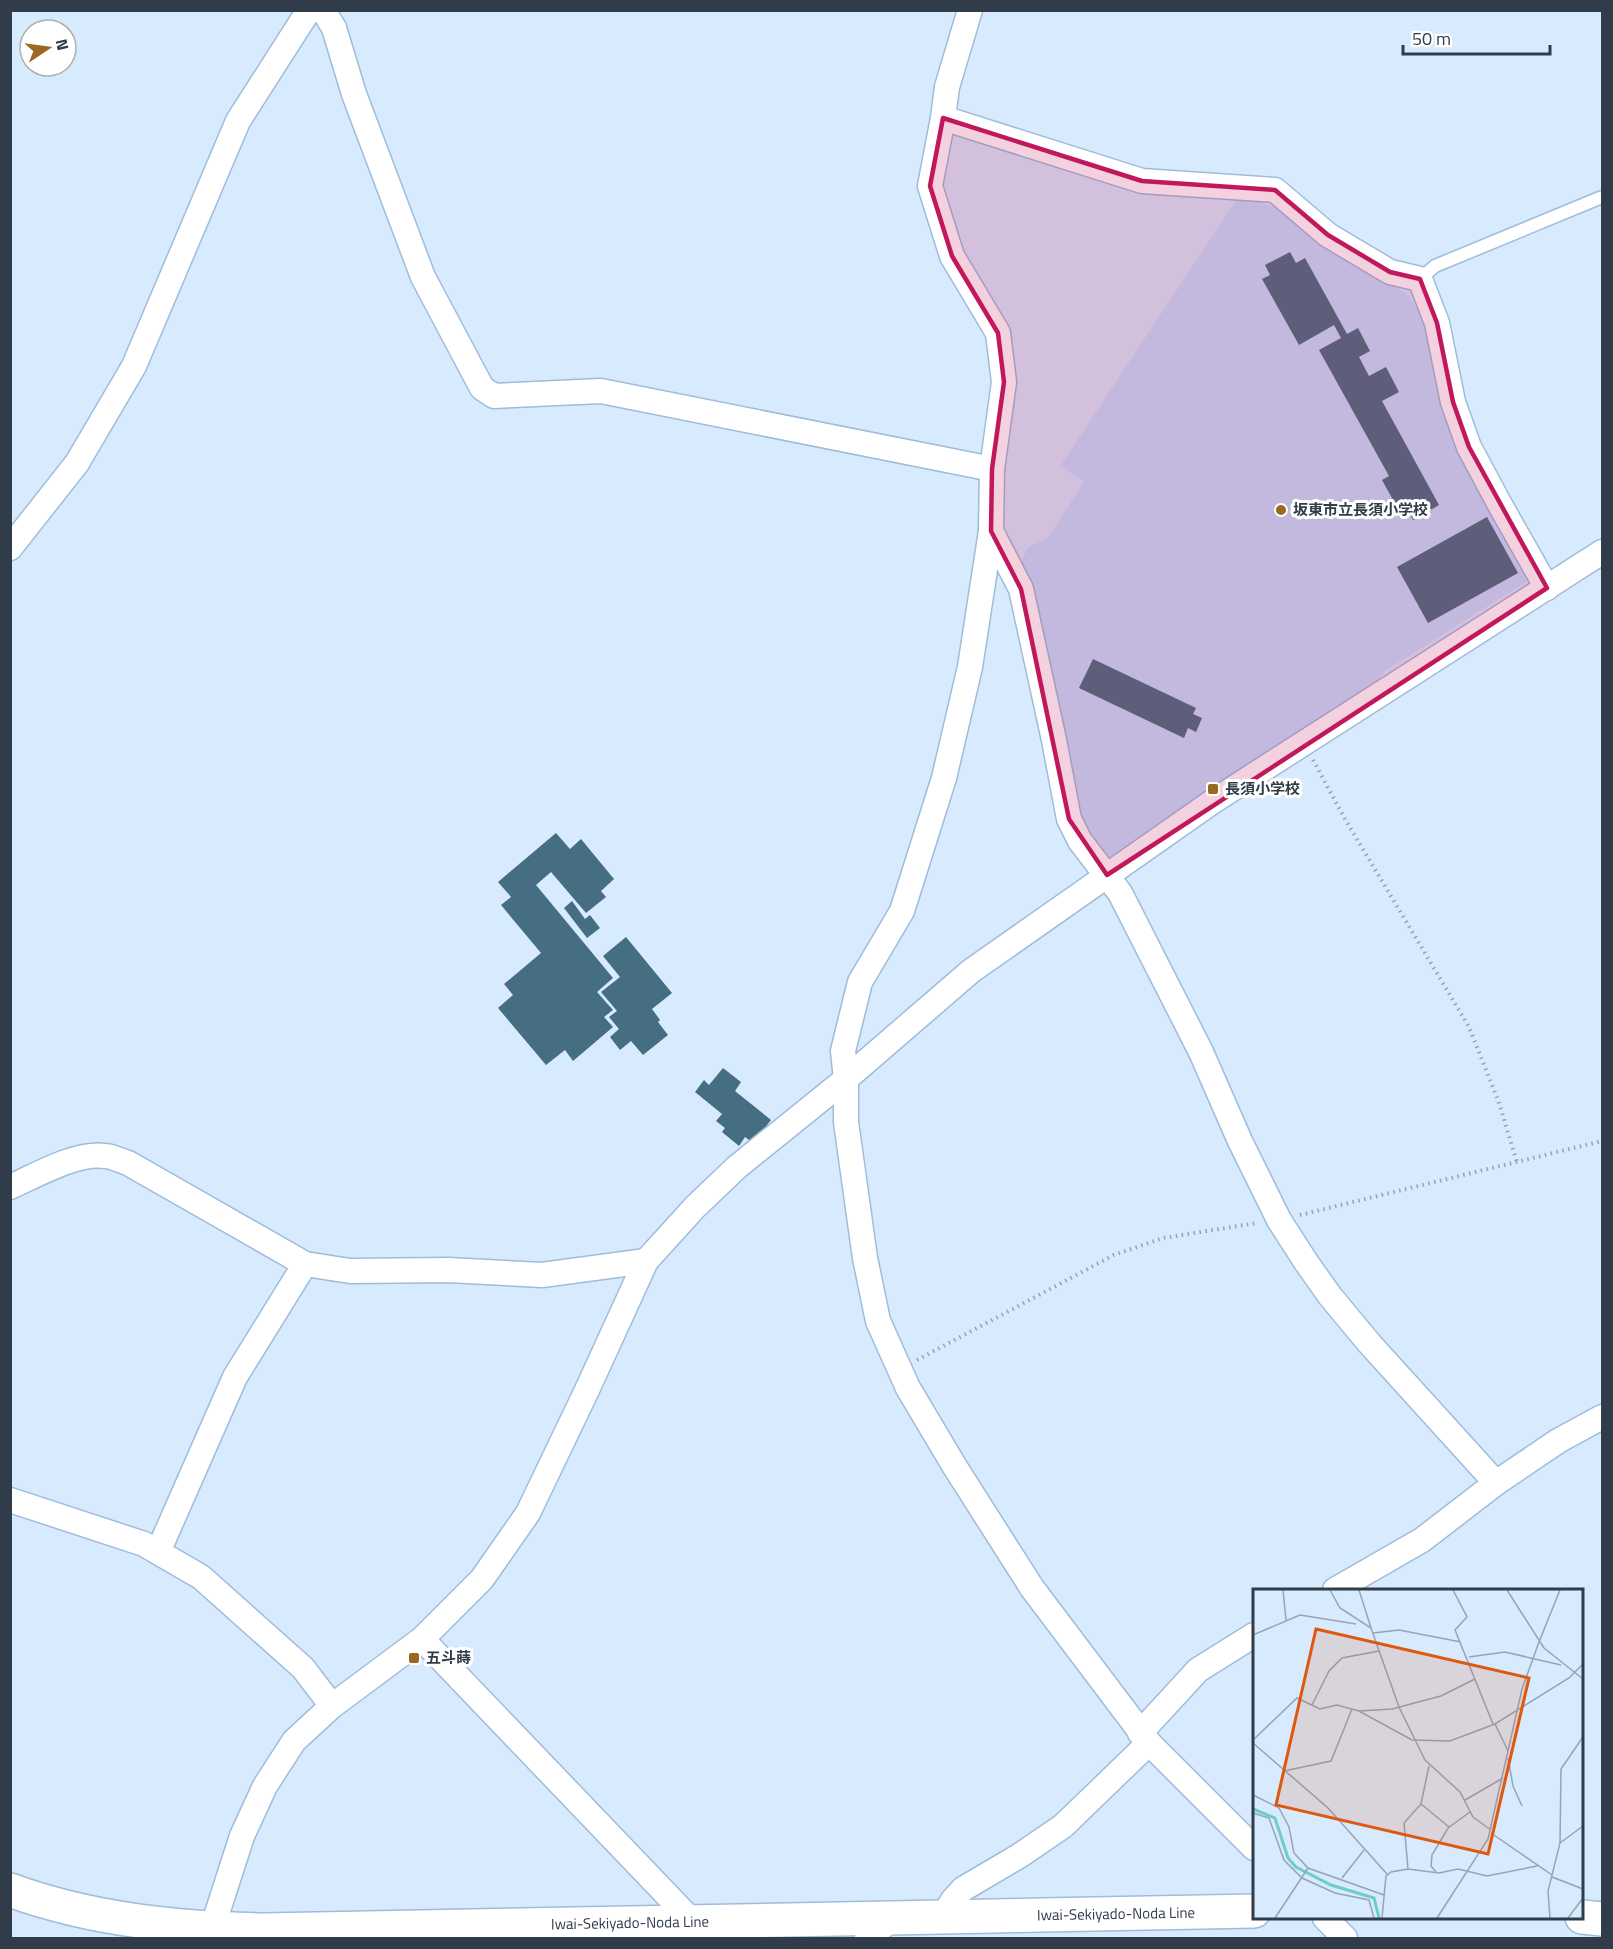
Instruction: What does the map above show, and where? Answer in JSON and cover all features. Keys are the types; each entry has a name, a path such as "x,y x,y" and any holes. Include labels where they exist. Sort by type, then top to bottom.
{"main road":[{"name":"Iwai-Sekiyado-Noda Line","path":"10,1890 69,1908 196,1932 1253,1911"},
{"path":"1583,1917 1602,1919"}],"street":[{"path":"10,548 77,463 134,366 238,121 309,10"},
{"path":"323,10 334,28 354,94 423,277 482,388 494,396 602,391 992,469"},
{"path":"970,10 947,87 930,186 952,256 998,333 1004,382 992,469 991,531 970,667 944,778 902,911 860,981 843,1051 846,1079 846,1122 865,1258 878,1321 908,1388 1032,1588 1144,1738 1253,1847"},
{"path":"943,118 1142,181 1275,190 1328,235 1390,272 1420,279 1437,323 1453,402 1469,447 1547,588"},
{"path":"991,531 1021,589 1069,819 1080,841 1120,893 1201,1052 1240,1141 1279,1220 1324,1288 1369,1343 1496,1483"},
{"path":"196,1932 265,1786 294,1741 332,1706 422,1640 482,1579 528,1513 646,1261 695,1207 737,1167 846,1079 971,971 1212,802 1602,552"},
{"path":"10,1187 84,1157 105,1155 128,1163 305,1264 350,1271 448,1270 542,1275 646,1261"},
{"path":"158,1552 235,1377 305,1264"},
{"path":"1337,1589 1422,1540 1496,1483 1558,1441 1602,1417"},
{"path":"10,1500 144,1544 201,1577 303,1668 332,1706"},
{"path":"942,1918 963,1889 1019,1856 1063,1826 1144,1738 1198,1670 1253,1636"},
{"path":"422,1640 693,1922"},
{"path":"867,1938 894,1918"},
{"path":"1327,1919 1345,1938"}],"lane":[{"path":"1420,279 1435,266 1602,197"}],"path":[{"path":"1304,744 1345,819 1469,1027 1498,1100 1517,1162"},
{"path":"900,1370 1114,1255 1163,1238 1279,1220 1602,1141"}],"highlighted area":[{"path":"943,118 1142,181 1275,190 1328,235 1390,272 1420,279 1437,323 1453,402 1469,447 1547,588 1107,875 1069,819 1021,589 991,531 992,469 1004,382 998,333 952,256 930,186"}],"shaded area":[{"name":"坂東市立長須小学校","path":"1237,199 1252,200 1280,209 1335,254 1407,294 1436,334 1534,577 1383,672 1378,683 1114,858 1101,855 1079,811 1031,586 1021,563 1028,547 1047,539 1084,482 1061,465"}],"building":[{"path":"1290,252 1296,263 1305,258 1347,334 1358,328 1370,351 1359,357 1369,376 1386,367 1399,392 1382,401 1439,505 1413,520 1410,514 1403,518 1382,480 1389,476 1319,350 1341,338 1334,325 1299,345 1262,279 1270,275 1265,265"},
{"path":"1487,517 1518,573 1428,623 1397,567"},
{"path":"1093,659 1196,708 1193,714 1202,718 1196,732 1188,728 1184,738 1079,688"},
{"path":"556,833 570,849 581,839 614,879 601,891 606,897 586,913 551,872 536,885 613,978 597,992 613,1010 604,1017 613,1027 573,1061 565,1050 546,1065 498,1008 513,995 504,984 541,953 501,905 511,897 498,882"},
{"path":"572,901 585,919 590,915 600,928 587,938 564,908"},
{"path":"626,937 672,993 652,1009 668,1035 643,1055 631,1041 620,1050 610,1037 619,1029 609,1017 617,1011 601,992 620,977 603,956"},
{"path":"723,1068 741,1082 735,1091 771,1120 753,1143 745,1137 739,1146 722,1132 725,1128 716,1121 722,1114 695,1092 704,1080 709,1085"}],"place":[{"name":"坂東市立長須小学校","path":"1281,510"},
{"name":"長須小学校","path":"1213,789"},
{"name":"五斗蒔","path":"414,1658"}]}
